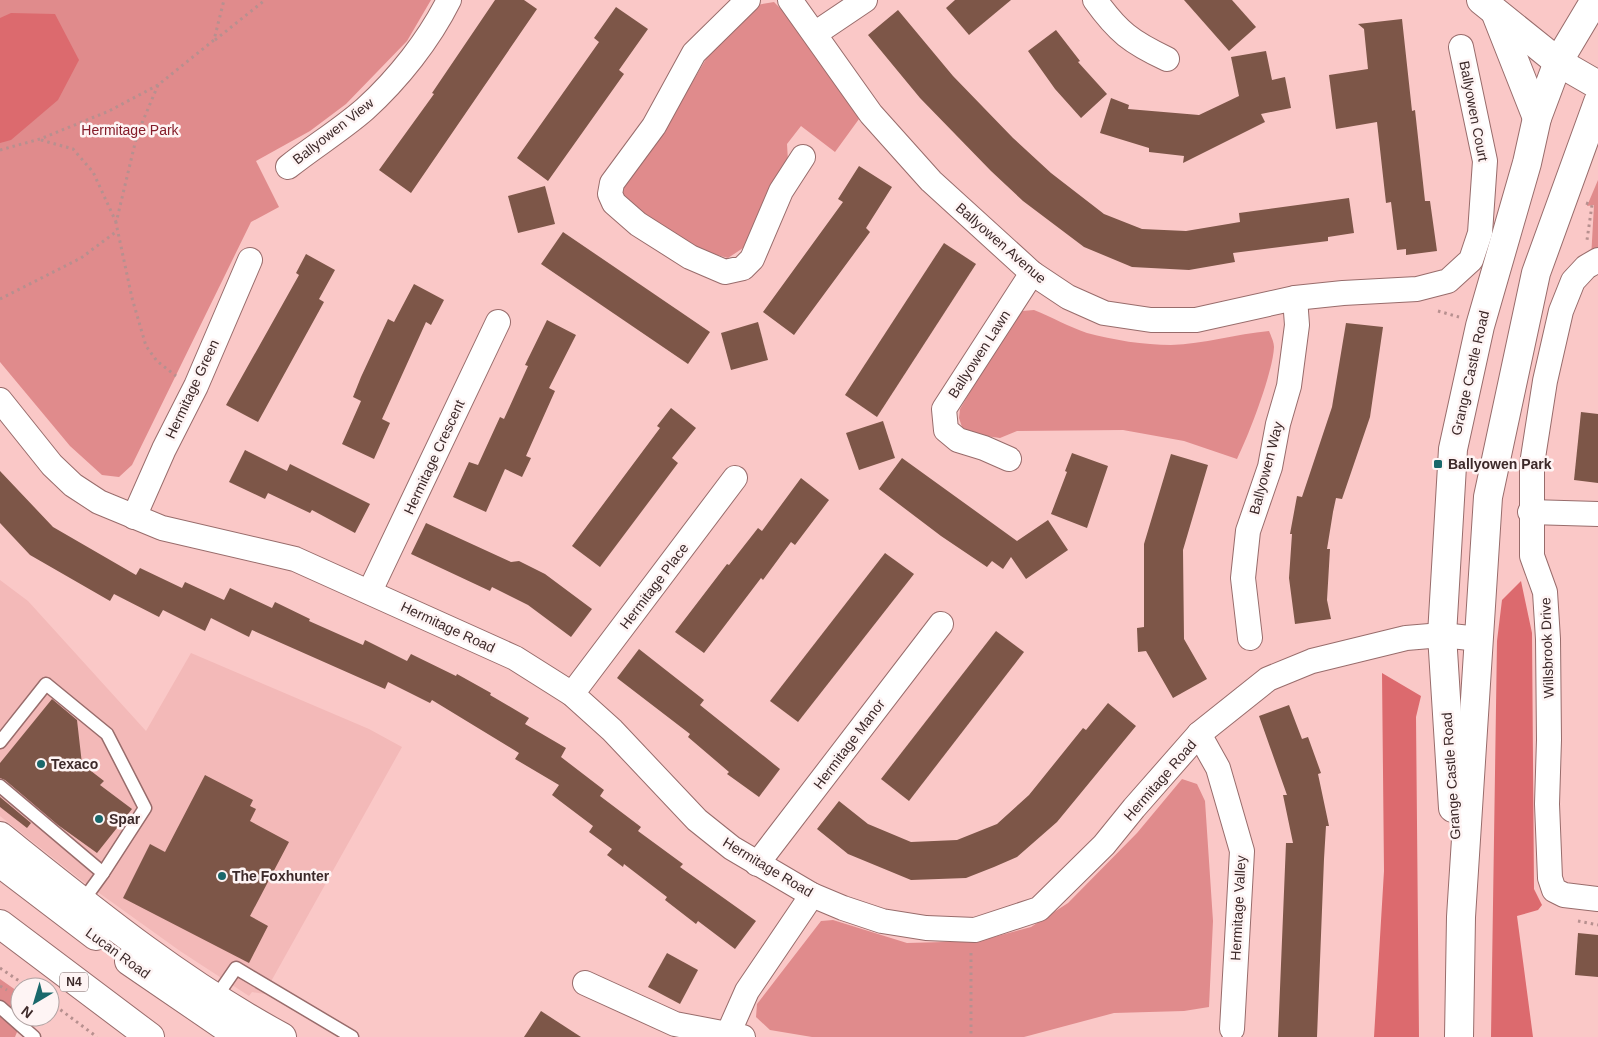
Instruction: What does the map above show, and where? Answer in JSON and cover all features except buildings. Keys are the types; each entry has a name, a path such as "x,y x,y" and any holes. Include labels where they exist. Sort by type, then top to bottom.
{"main road":[{"name":"Grange Castle Road","path":"1461,916 1442,636 1453,449 1480,326 1527,163 1537,118 1558,62 1595,0"},
{"path":"1489,7 1558,62 1598,85"},
{"path":"1489,7 1537,118"},
{"name":"Grange Castle Road","path":"1459,1037 1461,916 1488,497 1523,326 1536,273 1595,115"},
{"path":"0,836 125,935 216,998 282,1037"},
{"name":"Lucan Road","path":"0,863 145,972 240,1037"},
{"name":"N4","path":"0,924 150,1037"}],"street":[{"name":"Ballyowen View","path":"288,167 365,109 409,61 442,14 449,0"},
{"path":"748,0 694,53 654,126 612,183 610,194 614,204 638,224 690,257 725,272 742,268 752,259 781,191 803,156"},
{"name":"Ballyowen Avenue","path":"790,0 816,34 871,114 917,166 1032,273 1068,297 1104,314 1151,320 1196,320 1295,298 1417,289"},
{"path":"816,34 865,0"},
{"path":"1095,0 1115,27 1142,47 1167,59"},
{"name":"Ballyowen Court","path":"1417,289 1448,281 1471,260 1480,233 1485,161 1461,48"},
{"name":"Willsbrook Drive","path":"1592,252 1586,267 1573,281 1561,312 1536,430 1532,464 1530,512 1532,556 1545,592 1549,740 1547,804 1550,878 1554,890 1564,895 1598,899"},
{"name":"Hermitage Green","path":"134,517 164,449 196,386 250,260"},
{"name":"Ballyowen Lawn","path":"1009,459 984,448 958,440 946,430 944,409 1032,273"},
{"name":"Ballyowen Way","path":"1250,638 1243,578 1248,532 1270,467 1278,424 1289,386 1297,325 1295,298"},
{"name":"Hermitage Crescent","path":"370,591 498,322"},
{"name":"Hermitage Road","path":"0,400 52,465 66,478 99,502 162,528 295,559 370,591 514,658 572,694 612,730 698,820 732,848 812,895 882,921 926,928 975,930 1039,909 1104,845 1134,808 1200,734 1268,679 1312,661 1406,638 1442,636 1479,639"},
{"name":"Hermitage Place","path":"572,694 735,478"},
{"path":"1530,512 1598,514"},
{"name":"Hermitage Manor","path":"757,864 941,624"},
{"name":"Hermitage Valley","path":"1200,734 1218,768 1242,851 1232,1029"},
{"path":"585,983 675,1024 735,1035 747,991 812,895"}],"lane":[{"path":"0,742 46,684 107,734 145,808 82,902"},
{"path":"0,786 103,873"},
{"path":"216,998 236,968 352,1037"},
{"path":"0,1007 34,1037"}],"path":[{"path":"214,40 224,0"},
{"path":"0,150 40,140 109,112 158,85 265,0"},
{"path":"116,223 137,135 158,85"},
{"path":"40,140 73,149 93,172 116,223 132,298 146,346 157,361 170,373 180,378"},
{"path":"1580,204 1592,205 1592,252"},
{"path":"0,299 82,258 117,231"},
{"path":"1438,311 1468,320"},
{"path":"971,1037 969,972 972,946"},
{"path":"0,968 13,977"},
{"path":"60,1009 97,1037"}],"shaded area":[{"path":"11,13 55,14 79,60 58,100 11,140 0,143 0,18"},
{"path":"0,580 28,601 146,731 191,653 369,729 402,747 264,994 252,992 249,996 180,951 81,880 0,816"},
{"path":"1521,581 1532,633 1534,889 1542,905 1538,910 1517,916 1533,1037 1491,1037 1497,641 1502,600"},
{"path":"1382,673 1421,696 1416,717 1419,1037 1374,1037 1384,871"}],"green space":[{"name":"Hermitage Park","path":"0,0 431,0 407,41 346,104 310,131 256,161 279,207 251,222 132,465 119,477 102,475 70,446 0,362"},
{"path":"774,2 792,20 859,119 835,152 801,126 787,144 788,161 746,246 728,258 703,251 645,215 624,198 621,189 664,130 709,54 751,6"},
{"path":"1598,180 1598,255 1591,259 1594,205 1587,206"},
{"path":"1034,310 1087,333 1118,340 1150,344 1183,344 1269,331 1274,347 1273,358 1254,420 1237,459 1184,441 1123,430 1017,431 1000,438 972,434 962,427 959,418 960,409 985,366 1022,311"},
{"path":"1182,779 1197,784 1205,801 1213,921 1209,1007 1184,1011 1114,1013 1024,1037 812,1037 770,1030 756,1017 757,1004 821,921 833,920 907,943 979,941 1031,927 1068,903 1137,833"},
{"path":"0,979 10,986 10,1027 19,1027 15,1037 0,1037"}],"place":[{"name":"Ballyowen Park","path":"1438,464"},
{"name":"Texaco","path":"41,764"},
{"name":"Spar","path":"99,819"},
{"name":"The Foxhunter","path":"222,876"}]}
